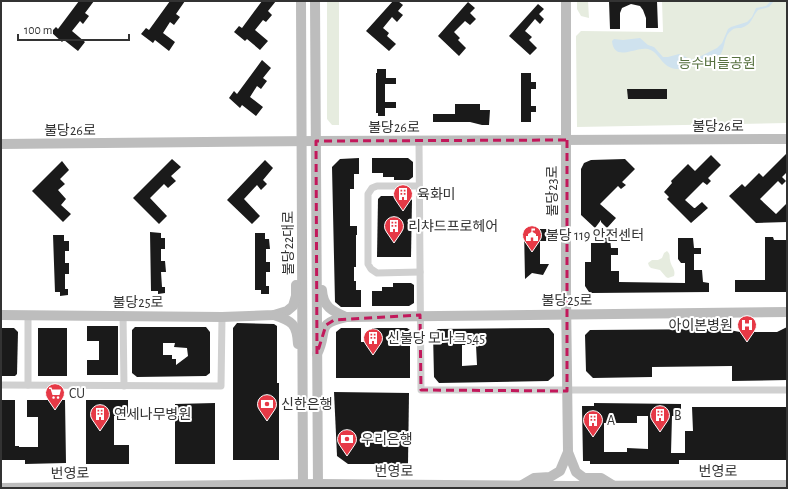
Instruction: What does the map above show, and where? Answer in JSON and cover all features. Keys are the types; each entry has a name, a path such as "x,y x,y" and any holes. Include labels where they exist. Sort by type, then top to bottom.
{"street":[{"name":"불당22대로","path":"301,1 303,486"},
{"name":"불당22대로","path":"315,1 318,486"},
{"name":"불당23로","path":"566,1 566,314 568,452"},
{"name":"불당26로","path":"1,144 787,139"},
{"path":"419,141 421,390 787,390"},
{"path":"419,186 377,186 372,188 368,194 368,264 371,269 377,273 420,272"},
{"path":"317,270 322,278 322,298 324,303 333,312 346,317"},
{"path":"274,315 287,311 293,306 296,296 296,279 303,272"},
{"name":"불당25로","path":"346,317 787,312"},
{"name":"불당25로","path":"1,315 222,317 274,315"},
{"path":"123,315 124,386"},
{"path":"274,315 287,319 294,326 298,344 303,354"},
{"path":"28,316 28,385"},
{"path":"1,385 222,386 222,317"},
{"path":"317,354 322,344 323,333 326,325 334,320 346,317"},
{"path":"520,486 534,478 550,477 560,471 568,452"},
{"path":"568,452 576,472 584,478 601,478 614,486"},
{"name":"번영로","path":"1,488 787,485"}],"highlighted area":[{"path":"567,140 567,391 421,390 420,315 334,320 326,325 317,354 316,141"}],"green space":[{"path":"327,1 339,1 339,125 332,125 327,119"},
{"path":"577,1 588,1 589,18 581,16 577,9"},
{"name":"능수버들공원","path":"662,1 787,1 787,123 577,127 576,36 581,31 663,32"},
{"path":"667,251 674,270 674,276 668,278 660,270 651,268 648,263 652,260 662,258 664,253"}],"water":[{"path":"771,1 774,1 769,7 758,10 748,25 741,28 736,28 729,32 720,55 707,57 689,68 677,69 667,66 655,53 648,49 626,52 617,51 614,48 612,41 614,39 623,40 640,38 648,45 654,47 663,57 679,54 690,59 695,59 717,48 722,43 728,29 747,22 752,17 756,8 766,6"}],"building":[{"path":"79,1 94,1 85,13 89,16 83,24 80,21 72,31 85,42 78,51 64,40 62,42 51,32 56,27 58,29"},
{"path":"170,1 185,1 176,14 180,17 174,25 170,22 163,33 175,42 169,51 155,40 153,43 141,34 146,28 149,30"},
{"path":"262,1 276,1 268,11 272,15 266,22 263,20 255,30 268,41 260,50 247,39 245,41 234,32 239,26 242,28"},
{"path":"393,1 398,1 403,5 398,11 403,15 397,22 392,17 383,28 389,33 387,36 396,44 389,51 366,31"},
{"path":"609,1 657,1 658,28 646,28 646,18 643,10 640,6 631,4 622,8 620,13 620,29 610,29"},
{"path":"468,2 475,8 470,13 476,19 470,25 465,21 454,32 460,38 458,40 466,48 459,56 438,36"},
{"path":"538,4 544,9 539,14 544,19 540,24 535,19 525,31 532,37 529,40 537,48 530,55 509,36"},
{"path":"262,60 271,68 263,78 267,81 261,89 257,86 250,97 263,107 256,116 242,105 240,108 229,98 234,91 237,94"},
{"path":"377,69 386,69 386,78 396,78 396,84 385,84 385,102 396,102 396,108 385,108 385,116 378,116 378,113 376,113"},
{"path":"521,73 531,73 531,82 536,82 536,89 531,89 531,106 536,106 536,112 531,112 531,122 521,122"},
{"path":"627,89 667,89 667,99 628,99"},
{"path":"455,104 480,104 480,110 490,110 489,125 470,122 433,122 433,114 455,114"},
{"path":"787,153 787,172 782,177 786,181 782,185 778,181 760,199 776,214 787,203 787,222 756,223 729,196 742,184 745,187 759,173 763,177"},
{"path":"711,155 721,165 708,178 711,181 707,185 703,182 685,200 694,208 702,202 708,208 691,223 667,199 669,197 664,192 672,183 671,181 688,164 695,171"},
{"path":"359,158 359,174 354,174 354,189 350,189 350,226 357,226 356,267 354,267 354,281 356,281 356,290 361,290 361,307 341,307 335,302 332,167 340,159"},
{"path":"372,158 408,158 413,162 413,177 409,180 394,180 394,177 383,177 383,173 372,173"},
{"path":"172,159 181,167 171,176 176,181 168,188 164,184 150,198 167,216 159,224 133,198"},
{"path":"625,159 635,169 622,182 626,185 621,189 618,186 600,204 616,218 607,228 601,220 595,228 581,215 581,169 584,163 591,160"},
{"path":"265,160 273,168 263,180 267,184 261,190 257,185 244,199 260,216 252,224 227,200"},
{"path":"62,161 69,170 60,179 65,184 58,190 66,199 61,205 71,214 63,222 32,191"},
{"path":"381,196 407,196 412,200 411,257 377,257 378,199"},
{"name":"불당 119 안전센터","path":"524,229 547,229 547,241 540,241 540,264 549,264 543,275 532,273 525,279"},
{"path":"150,232 161,233 161,238 165,238 165,249 161,249 161,261 165,261 166,272 161,272 162,287 165,287 165,293 158,294 158,291 151,291"},
{"path":"255,233 265,233 265,239 269,239 270,249 266,249 266,262 270,262 270,272 266,272 266,286 269,286 269,294 261,294 261,290 255,290"},
{"path":"53,235 64,235 64,241 69,241 69,251 65,251 65,263 69,263 69,274 65,274 65,289 68,289 68,295 60,296 60,292 55,292"},
{"path":"765,237 773,237 774,240 787,240 787,292 735,292 735,280 765,280"},
{"path":"602,238 610,238 611,248 618,248 618,255 611,255 611,271 619,271 619,282 685,283 685,263 681,263 678,259 678,238 693,238 694,248 701,248 701,254 694,254 694,270 702,270 703,282 709,283 709,292 589,292 585,286 585,262 591,262 591,243 602,243"},
{"path":"393,283 411,283 414,285 414,303 409,306 372,306 372,291 382,291 382,287 393,287"},
{"path":"237,323 274,324 277,326 279,460 233,460 233,328"},
{"path":"87,326 118,326 118,375 87,375 87,360 99,360 99,341 87,341"},
{"path":"135,327 206,327 210,332 210,373 206,376 137,377 132,373 132,330","holes":["163,343 175,343 174,347 187,348 188,356 176,365 176,359 172,359 172,355 163,355"]},
{"path":"787,327 787,380 732,381 732,366 652,367 652,377 593,378 586,371 585,335 590,330 724,329 740,332 777,332"},
{"path":"1,328 14,328 18,332 17,374 15,376 1,376"},
{"path":"38,328 67,328 67,376 38,376"},
{"name":"신불당 모나크545","path":"341,328 361,328 361,342 372,342 372,328 407,328 410,330 410,378 336,378 336,332"},
{"path":"549,328 554,334 554,376 548,381 439,383 434,377 433,333 438,329","holes":["462,345 476,345 477,365 462,366"]},
{"path":"334,392 409,393 408,464 348,464 337,456"},
{"path":"1,400 15,400 15,446 38,447 38,417 27,417 27,400 65,400 66,463 25,464 25,460 1,460"},
{"name":"연세나무병원","path":"86,400 128,400 128,416 114,416 114,445 129,445 129,464 86,464"},
{"path":"215,403 215,464 175,464 175,404"},
{"path":"594,403 681,404 681,416 672,416 671,453 685,453 685,431 693,431 692,407 787,407 787,460 679,460 679,464 590,464 590,461 583,461 582,406 594,406","holes":["637,416 648,416 648,449 627,448 627,452 604,452 604,423 637,423"]}],"place":[{"name":"육화미","path":"403,211"},
{"name":"리챠드프로헤어","path":"394,243"},
{"name":"불당 119 안전센터","path":"532,252"},
{"name":"아이본병원","path":"747,342"},
{"name":"신불당 모나크545","path":"373,355"},
{"name":"CU","path":"55,410"},
{"name":"신한은행","path":"267,421"},
{"name":"연세나무병원","path":"100,431"},
{"name":"B","path":"660,432"},
{"name":"A","path":"593,437"},
{"name":"우리은행","path":"347,456"}]}
